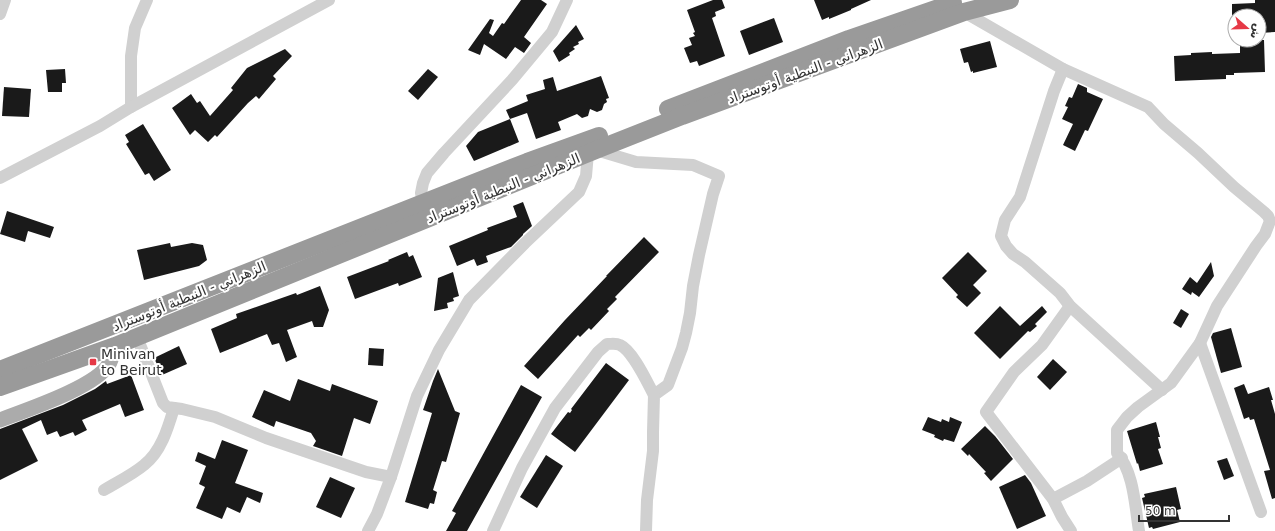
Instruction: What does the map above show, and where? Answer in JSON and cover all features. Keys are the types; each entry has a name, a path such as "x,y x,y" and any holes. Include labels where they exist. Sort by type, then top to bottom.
{"highway":[{"name":"الزهراني - النبطية أوتوستراد","path":"582,152 835,45 962,6 1010,0"},
{"name":"الزهراني - النبطية أوتوستراد","path":"0,370 423,204 582,152 690,114 962,6"},
{"name":"الزهراني - النبطية أوتوستراد","path":"0,387 138,337 530,169"}],"main road":[{"path":"0,420 86,384 98,375 108,364 115,346"}],"street":[{"path":"0,14 5,0"},
{"path":"131,107 131,56 135,28 147,0"},
{"path":"0,178 100,126 131,107 329,0"},
{"path":"423,204 421,192 427,173 512,80 552,32 567,0"},
{"path":"962,6 1063,69 1148,106 1164,124 1268,216 1270,221 1268,227 1217,306 1200,343 1171,383 1138,407 1127,417 1117,430 1117,453 1122,458 1130,476 1139,531"},
{"path":"1063,69 1054,91 1020,197 1005,220 1002,236 1006,246 1013,254 1025,262 1060,294 1070,306 1162,390"},
{"path":"368,531 377,514 391,476 417,396 439,350 469,300 579,192 586,176 582,152 636,162 693,165 719,176 713,194 699,255 690,313 678,362 668,384 654,395"},
{"path":"1070,306 1042,344 1014,372 986,412 1053,500 1071,531"},
{"path":"138,337 163,403 167,407 215,417 266,438 366,472 391,476"},
{"path":"1200,343 1261,512"},
{"path":"493,531 522,468 555,408 598,352 607,344 619,344 627,351 634,359 654,395 653,452 647,500 646,531"},
{"path":"104,490 144,465 154,454 167,431 174,408"},
{"path":"1053,500 1087,481 1122,458"}],"building":[{"path":"521,0 541,0 547,4 524,37 531,43 524,53 515,47 506,59 484,44 480,55 468,50 490,19 494,20 489,33 493,36 502,23 504,24"},
{"path":"713,0 722,0 725,8 715,12 716,16 712,18 725,56 699,66 697,61 690,63 684,48 692,45 689,38 695,36 687,10"},
{"path":"814,0 871,0 829,19 829,17 822,20"},
{"path":"1255,0 1275,0 1275,32 1267,32 1267,8 1232,8 1232,4 1255,3"},
{"path":"774,18 783,42 749,55 740,31"},
{"path":"576,25 584,39 573,47 575,49 569,53 570,55 559,62 553,51"},
{"path":"990,41 997,67 973,73 973,71 971,72 968,62 964,63 960,49"},
{"path":"1240,48 1264,48 1265,72 1234,73 1234,75 1226,75 1226,79 1175,81 1174,56 1191,55 1191,53 1212,52 1212,54 1240,53"},
{"path":"285,49 292,56 273,76 276,79 259,99 256,96 217,137 215,135 208,142 195,130 190,135 172,108 191,94 197,103 200,101 210,116 233,90 231,88 247,68"},
{"path":"65,69 66,83 62,83 62,92 48,92 46,70"},
{"path":"428,69 438,77 418,100 408,91"},
{"path":"601,76 609,98 606,99 607,102 604,104 602,110 597,112 590,109 588,116 582,118 577,114 558,122 561,130 536,139 527,113 510,119 506,110 528,101 526,95 545,89 543,80 553,77 557,91"},
{"path":"1078,84 1087,88 1087,92 1103,99 1088,131 1085,130 1075,151 1063,145 1073,124 1062,119 1068,107 1065,106 1069,97 1072,98"},
{"path":"4,87 31,89 29,117 2,116"},
{"path":"510,119 519,142 474,161 466,146 478,132"},
{"path":"143,124 171,170 154,181 149,173 145,175 126,144 129,142 125,135"},
{"path":"523,202 532,226 511,247 486,256 488,262 477,266 474,259 457,266 449,246 488,230 487,228 517,217 513,206"},
{"path":"7,211 54,227 50,238 28,231 25,242 0,234"},
{"path":"644,237 659,252 615,297 617,299 607,309 609,311 591,330 589,328 580,337 578,335 538,379 524,366 565,320"},
{"path":"170,243 171,247 192,243 203,245 207,260 199,266 144,280 137,250"},
{"path":"407,252 409,257 413,255 422,277 399,286 398,283 355,299 347,277 389,261 388,260"},
{"path":"968,252 987,271 973,285 981,293 967,307 956,297 958,295 942,278"},
{"path":"1211,262 1214,276 1199,297 1192,292 1191,295 1182,289 1190,277 1197,283"},
{"path":"453,272 459,296 453,298 454,301 447,303 448,308 434,311 438,278"},
{"path":"320,286 329,310 323,327 314,327 312,321 287,330 297,357 286,362 279,343 272,345 267,334 220,353 211,329 237,318 236,314 296,293 297,295"},
{"path":"1000,306 1020,326 1042,306 1047,312 1035,324 1037,326 1030,332 1028,331 1000,359 974,333"},
{"path":"1181,309 1189,314 1181,328 1173,323"},
{"path":"1231,328 1242,367 1221,373 1211,337 1213,333"},
{"path":"179,346 187,364 162,375 154,358"},
{"path":"369,348 384,349 383,366 368,365"},
{"path":"1053,359 1067,372 1050,390 1037,377"},
{"path":"606,363 629,380 575,452 551,434 568,412 570,413 572,410 571,409"},
{"path":"438,369 455,411 460,413 446,462 442,461 433,490 437,492 434,504 430,503 428,509 405,502 432,413 423,410"},
{"path":"131,375 144,410 125,417 120,404 82,420 87,430 75,436 73,432 60,437 57,431 47,435 41,420 22,429 38,461 0,480 0,429 63,405 95,389 106,381 107,384"},
{"path":"298,379 330,391 332,384 378,401 370,424 354,418 342,456 313,446 316,441 311,433 276,421 274,427 252,417 264,390 290,401"},
{"path":"1244,384 1248,394 1269,387 1273,400 1271,400 1275,414 1275,498 1272,499 1264,471 1270,470 1254,419 1250,420 1249,417 1244,419 1234,388"},
{"path":"521,385 542,397 467,531 446,531 456,513 452,511"},
{"path":"928,417 941,422 942,419 949,422 950,417 962,422 954,442 944,439 943,441 934,437 935,435 922,430"},
{"path":"1156,422 1161,448 1158,449 1163,464 1140,471 1127,431"},
{"path":"985,426 1013,459 991,481 984,473 986,472 969,454 968,456 961,449"},
{"path":"222,440 248,450 235,483 263,493 260,503 247,497 240,513 227,507 222,519 196,508 205,487 199,484 206,466 195,461 198,452 215,459"},
{"path":"546,455 563,466 537,508 520,497"},
{"path":"1227,458 1234,476 1224,480 1217,461"},
{"path":"1025,475 1031,483 1046,516 1017,529 999,487"},
{"path":"330,477 355,488 341,518 316,507"},
{"path":"1176,487 1181,509 1177,510 1180,522 1153,529 1152,527 1149,528 1142,498 1145,497 1144,494"}],"place":[{"name":"Minivan to Beirut","path":"93,362"}]}
